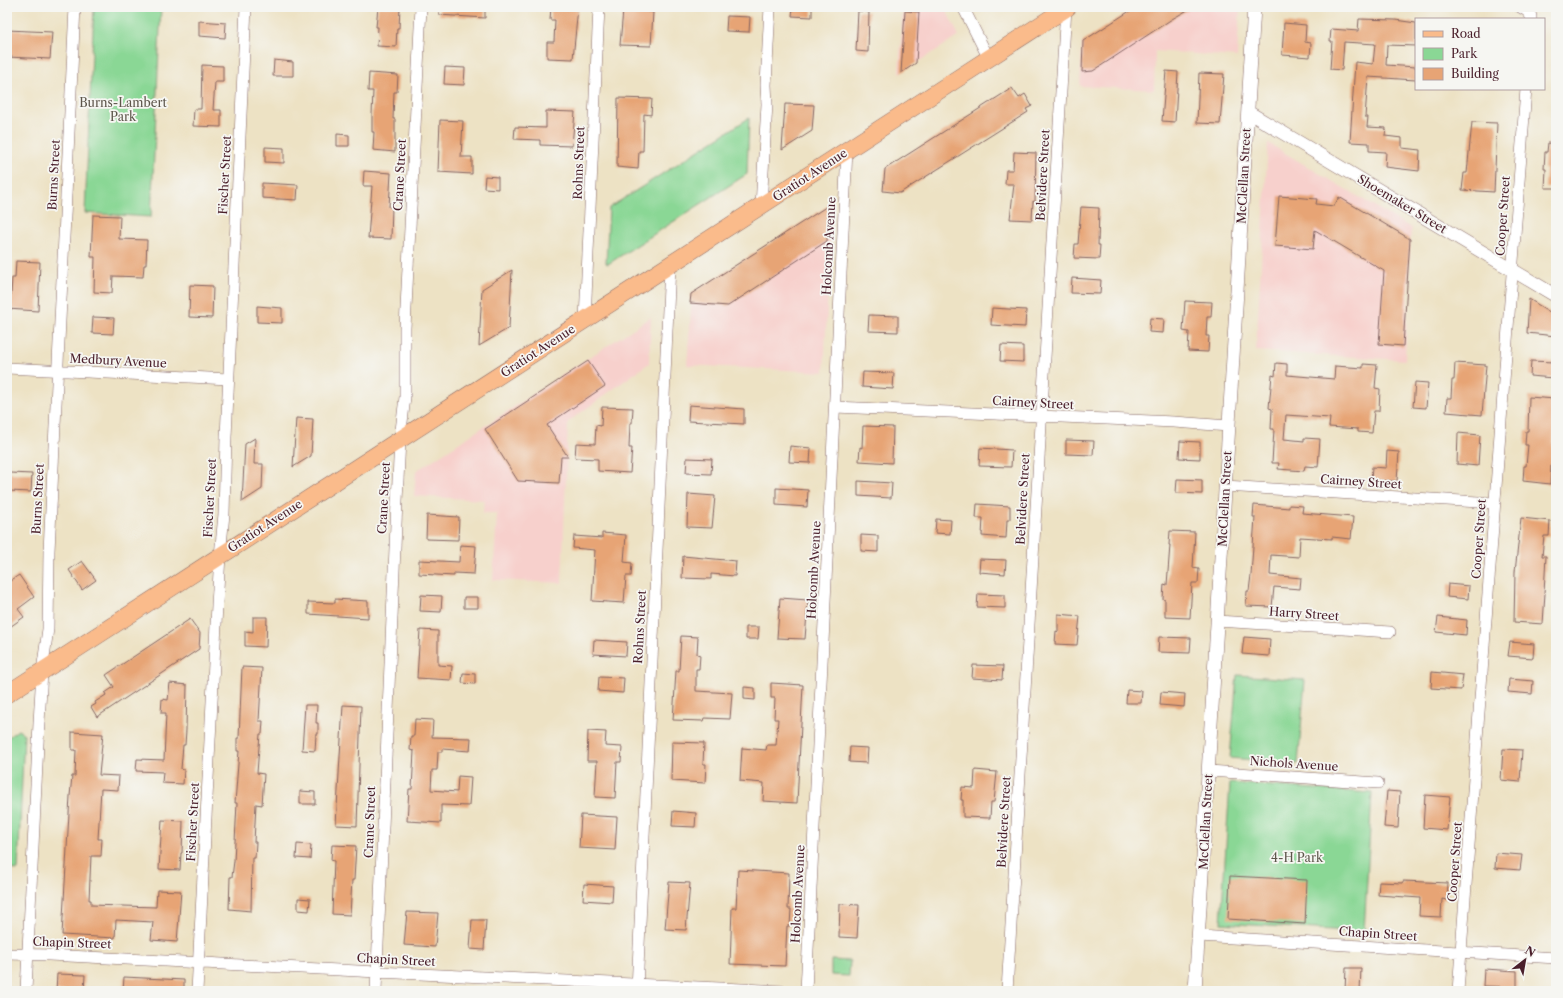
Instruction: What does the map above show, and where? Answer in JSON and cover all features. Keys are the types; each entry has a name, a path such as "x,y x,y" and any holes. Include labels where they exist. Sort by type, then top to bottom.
{"main road":[{"name":"Gratiot Avenue","path":"7,694 1067,8"}],"street":[{"name":"Burns Street","path":"26,991 42,671 48,629 49,551 75,7"},
{"name":"Fischer Street","path":"197,991 220,556 224,514 226,437 246,7"},
{"name":"Crane Street","path":"376,991 400,440 405,397 406,320 421,7"},
{"name":"Rohns Street","path":"585,320 599,7"},
{"path":"761,206 767,104 766,85 770,7"},
{"path":"963,7 989,58"},
{"name":"McClellan Street","path":"1195,991 1254,7"},
{"path":"1520,7 1527,10 1531,18"},
{"name":"Belvidere Street","path":"1007,991 1067,8"},
{"name":"Cooper Street","path":"1458,991 1526,90"},
{"name":"Shoemaker Street","path":"1248,112 1556,296"},
{"name":"Holcomb Avenue","path":"806,991 847,150"},
{"name":"Rohns Street","path":"637,987 670,265"},
{"name":"Medbury Avenue","path":"7,368 229,379"},
{"name":"Cairney Street","path":"835,407 1229,426"},
{"name":"Cairney Street","path":"1225,486 1494,503"},
{"name":"Harry Street","path":"1217,621 1390,632"},
{"name":"Nichols Avenue","path":"1209,772 1378,783"},
{"name":"Chapin Street","path":"1199,936 1556,958"},
{"name":"Chapin Street","path":"7,954 198,962 637,987 783,991"}],"shaded area":[{"path":"903,7 945,8 959,36 899,74"},
{"path":"1136,7 1240,7 1237,57 1155,51 1154,90 1080,86 1082,43"},
{"path":"1268,143 1411,228 1405,360 1256,351"},
{"path":"832,204 824,372 687,365 692,296"},
{"path":"651,317 649,363 568,422 562,583 493,580 497,513 483,513 484,500 414,496 416,471"}],"green space":[{"name":"Burns-Lambert Park","path":"94,7 161,7 151,217 85,213"},
{"path":"749,118 747,174 608,264 606,263 609,208"},
{"path":"1237,675 1305,680 1298,764 1230,758"},
{"path":"18,730 24,734 18,870 7,869 7,738"},
{"name":"4-H Park","path":"1230,783 1372,793 1364,932 1221,923"},
{"path":"831,960 850,961 849,976 831,975"}],"building":[{"path":"378,7 400,7 396,47 377,46 378,27 376,27"},
{"path":"439,7 485,7 485,18 439,15"},
{"path":"551,7 578,7 573,59 547,58 547,42 554,42 555,20 550,20"},
{"path":"793,7 812,7 812,17 792,16"},
{"path":"1136,7 1193,7 1172,19 1093,71 1082,72 1083,41"},
{"path":"623,10 653,12 651,46 620,45"},
{"path":"858,11 869,12 868,52 856,51"},
{"path":"905,11 919,12 916,63 901,73"},
{"path":"727,16 750,17 749,32 726,31"},
{"path":"1359,19 1395,20 1415,23 1415,46 1387,45 1386,65 1415,67 1415,80 1368,77 1365,117 1368,117 1367,127 1386,128 1385,136 1402,138 1402,148 1420,150 1419,171 1385,167 1386,152 1369,151 1369,143 1350,142 1355,62 1373,64 1375,44 1344,42 1342,70 1330,69 1332,41 1330,41 1331,29 1358,31"},
{"path":"199,21 226,23 225,38 199,36"},
{"path":"1284,23 1306,25 1305,42 1311,43 1310,57 1282,55"},
{"path":"7,30 52,32 50,59 7,57"},
{"path":"274,60 293,62 293,76 273,76"},
{"path":"202,65 223,66 223,82 215,82 213,110 221,110 221,127 193,126 194,109 201,109"},
{"path":"445,67 465,68 464,85 444,84"},
{"path":"1166,71 1178,72 1175,122 1162,121"},
{"path":"369,73 398,75 397,92 394,92 393,119 395,119 395,152 373,150 373,91 368,91"},
{"path":"1199,73 1224,74 1220,124 1197,123"},
{"path":"1012,88 1019,98 1025,94 1032,106 1026,109 1028,112 900,193 883,191 885,169"},
{"path":"618,98 652,99 651,115 644,114 643,151 639,151 638,169 617,167"},
{"path":"785,104 814,105 812,131 782,150"},
{"path":"546,111 575,112 572,146 540,145 540,140 514,139 515,127 546,128"},
{"path":"440,120 463,121 461,157 472,157 472,174 438,172"},
{"path":"1472,122 1497,123 1494,192 1462,190 1464,173 1467,173"},
{"path":"337,134 349,135 349,146 337,146"},
{"path":"1548,143 1556,144 1556,188 1545,188 1545,152 1547,152"},
{"path":"265,147 284,148 284,163 265,162"},
{"path":"1014,152 1036,153 1035,202 1033,201 1032,220 1010,219 1014,184 1005,184 1006,170 1013,170"},
{"path":"364,171 391,173 389,207 392,207 391,239 368,238 372,186 363,186"},
{"path":"485,176 498,177 498,189 484,188"},
{"path":"262,183 298,185 297,200 262,198"},
{"path":"1279,196 1317,199 1316,204 1334,206 1339,197 1410,239 1403,346 1379,344 1384,271 1315,230 1313,249 1275,246"},
{"path":"829,205 827,241 728,306 690,303 691,294"},
{"path":"1081,207 1099,208 1099,259 1074,258 1075,244 1078,244"},
{"path":"93,215 120,216 119,239 147,240 146,265 144,265 143,277 113,276 112,293 94,292 95,257 91,257"},
{"path":"16,261 40,262 38,311 7,309 7,295 11,295 12,278 15,278"},
{"path":"512,270 509,328 479,346 482,289"},
{"path":"1072,278 1101,280 1100,294 1071,293"},
{"path":"190,285 213,286 212,318 189,317"},
{"path":"1529,299 1556,316 1556,336 1527,333"},
{"path":"1185,301 1212,302 1211,317 1207,317 1206,336 1209,336 1208,352 1188,351 1189,332 1183,331"},
{"path":"257,306 282,308 282,323 257,322"},
{"path":"992,308 1026,310 1025,327 991,325"},
{"path":"869,315 898,316 898,332 868,331"},
{"path":"93,317 114,318 113,334 92,333"},
{"path":"1150,318 1164,319 1163,333 1149,332"},
{"path":"1001,345 1023,346 1023,362 1000,361"},
{"path":"588,361 605,386 547,425 568,457 561,457 559,483 518,481 485,429"},
{"path":"1531,361 1554,362 1553,378 1530,376"},
{"path":"1276,363 1287,364 1287,375 1334,379 1335,366 1363,368 1363,364 1377,365 1375,388 1380,389 1379,411 1374,411 1372,433 1358,432 1358,429 1329,427 1330,418 1286,415 1284,439 1304,441 1304,438 1320,439 1318,467 1305,466 1304,471 1278,469 1279,463 1272,463 1274,429 1271,429 1272,409 1269,408 1272,375 1275,376"},
{"path":"1455,363 1486,365 1482,415 1446,412 1447,398 1451,398"},
{"path":"863,372 894,373 893,389 862,387"},
{"path":"1415,382 1428,383 1426,408 1413,407"},
{"path":"1529,397 1555,399 1553,415 1556,416 1556,431 1554,431 1553,451 1555,451 1554,466 1551,466 1550,484 1523,481 1528,445 1525,445 1526,431 1528,431"},
{"path":"689,405 744,409 744,424 688,421"},
{"path":"602,407 633,408 632,423 630,423 629,448 632,448 630,473 598,471 598,459 575,458 576,443 595,444 596,425 601,426"},
{"path":"296,418 313,419 311,456 293,467"},
{"path":"863,426 893,427 892,463 859,461 860,447 862,448"},
{"path":"1458,433 1480,435 1478,466 1457,464"},
{"path":"255,438 254,464 263,464 262,489 242,502 245,444"},
{"path":"1066,440 1094,441 1093,455 1066,454"},
{"path":"1180,441 1200,442 1200,459 1179,458"},
{"path":"790,446 811,448 810,463 789,462"},
{"path":"980,448 1012,450 1011,467 979,466"},
{"path":"1387,451 1399,452 1397,481 1371,480 1372,467 1386,468"},
{"path":"687,458 712,459 711,474 686,473"},
{"path":"10,473 32,474 31,492 9,491"},
{"path":"1177,479 1202,480 1202,494 1176,493"},
{"path":"858,481 892,483 891,498 858,496"},
{"path":"776,488 808,490 807,507 776,505"},
{"path":"688,494 715,496 712,528 687,527"},
{"path":"977,504 1010,506 1010,520 1007,520 1006,538 982,536 983,518 976,518"},
{"path":"1254,505 1289,508 1289,505 1303,506 1302,513 1353,517 1351,539 1332,537 1332,539 1300,537 1299,557 1271,555 1270,575 1301,578 1300,589 1274,587 1272,607 1246,606 1247,591 1249,591 1251,575 1255,517 1253,517"},
{"path":"427,515 459,517 458,540 426,539"},
{"path":"1521,518 1550,521 1549,536 1544,536 1542,556 1546,556 1543,624 1514,622 1515,572"},
{"path":"936,519 951,520 950,534 935,533"},
{"path":"1170,531 1195,532 1193,568 1199,569 1198,583 1192,583 1190,618 1165,617 1165,600 1163,599 1164,584 1167,585"},
{"path":"602,533 626,535 624,562 632,563 631,576 626,576 624,603 592,601 595,550 573,548 574,536 602,538"},
{"path":"861,535 878,536 878,552 861,551"},
{"path":"460,545 476,546 474,574 454,573 454,576 419,574 419,560 459,562"},
{"path":"683,556 736,561 735,576 711,574 711,579 682,578"},
{"path":"980,559 1006,560 1005,574 979,572"},
{"path":"82,561 96,580 82,590 69,570"},
{"path":"19,575 34,597 18,609 24,617 7,629 7,583"},
{"path":"1448,584 1469,586 1468,599 1447,597"},
{"path":"978,594 1005,595 1005,608 977,607"},
{"path":"421,595 442,596 441,612 420,611"},
{"path":"464,597 478,597 478,608 464,608"},
{"path":"780,598 808,600 805,639 777,638"},
{"path":"335,599 368,601 368,618 308,614 308,602 335,603"},
{"path":"1058,614 1080,616 1077,645 1055,644 1056,631 1058,632"},
{"path":"253,617 267,617 266,647 245,646 245,631 253,632"},
{"path":"1438,617 1467,620 1466,635 1436,632"},
{"path":"190,619 200,633 199,649 97,717 91,707 96,704 95,702 106,695 105,693 114,687 106,675"},
{"path":"746,627 759,627 758,639 746,639"},
{"path":"420,630 438,631 438,665 452,666 451,680 417,678"},
{"path":"681,636 698,637 697,654 700,655 699,669 696,669 696,691 732,693 730,719 704,718 703,721 673,720 676,671 679,671"},
{"path":"1159,637 1191,638 1190,653 1158,652"},
{"path":"1244,637 1270,639 1269,656 1242,654"},
{"path":"594,640 627,642 626,656 593,654"},
{"path":"1510,642 1534,644 1533,658 1508,656"},
{"path":"973,665 1003,666 1002,680 972,678"},
{"path":"242,667 262,668 259,721 263,721 262,734 260,734 257,773 264,774 262,805 256,804 254,842 256,842 255,858 252,858 251,911 229,909 230,877 232,877 234,861 237,803 235,803 239,751 237,751 237,738 239,738"},
{"path":"1432,672 1463,675 1461,690 1431,688"},
{"path":"463,673 475,674 475,684 462,683"},
{"path":"599,677 624,678 623,693 598,691"},
{"path":"1509,679 1533,681 1532,694 1508,692"},
{"path":"170,683 187,685 185,745 183,745 181,769 184,770 183,784 162,783 163,772 136,771 137,759 164,760 166,713 161,713 162,699 168,700"},
{"path":"771,683 803,685 797,803 763,801 764,783 740,781 742,748 766,750 767,745 776,745 778,719 774,719 775,698 771,698"},
{"path":"744,687 755,688 755,700 744,699"},
{"path":"1127,690 1142,691 1141,703 1126,703"},
{"path":"1161,692 1185,694 1184,707 1160,705"},
{"path":"305,705 317,705 316,723 318,723 318,734 316,734 315,751 302,750"},
{"path":"343,705 361,706 357,826 336,825"},
{"path":"415,719 433,720 432,737 471,738 470,751 442,749 442,752 438,752 437,770 432,770 431,790 457,792 458,776 471,777 469,806 441,805 441,823 407,821 409,789 412,789 414,751 410,750 411,736 414,736"},
{"path":"588,731 606,732 605,746 622,747 621,762 617,762 615,798 595,797 597,761 587,761"},
{"path":"72,732 103,734 99,775 119,776 118,790 101,789 98,839 102,839 101,856 91,856 89,900 91,900 91,905 156,907 157,890 181,891 177,942 151,940 153,922 116,920 115,938 62,935 70,796 72,776 75,776 76,750 72,750"},
{"path":"672,742 704,743 703,764 706,764 705,783 671,781"},
{"path":"850,747 868,748 867,763 849,762"},
{"path":"1503,749 1522,750 1520,782 1501,780"},
{"path":"975,770 997,772 994,802 991,802 990,818 963,817 963,800 961,800 962,787 974,788"},
{"path":"300,791 315,792 315,804 300,804"},
{"path":"1387,791 1400,792 1398,828 1384,827"},
{"path":"1425,795 1450,797 1447,830 1423,828"},
{"path":"673,811 696,813 695,827 672,826"},
{"path":"581,815 617,817 615,850 579,848"},
{"path":"162,820 183,821 180,870 159,869"},
{"path":"297,844 311,845 310,859 296,858"},
{"path":"332,845 356,846 350,915 332,914 334,861 331,860"},
{"path":"1496,853 1522,855 1520,870 1495,868"},
{"path":"738,870 789,873 788,909 791,909 790,926 787,926 785,966 730,964 732,908 736,908"},
{"path":"1230,876 1307,880 1305,924 1228,919"},
{"path":"1403,881 1448,883 1447,900 1442,899 1441,917 1419,916 1420,898 1378,895 1379,882 1403,883"},
{"path":"669,882 690,883 686,930 665,929"},
{"path":"584,884 613,886 612,902 583,900"},
{"path":"298,898 310,899 309,911 298,910"},
{"path":"840,904 859,905 857,938 839,937"},
{"path":"407,912 438,913 435,947 404,945"},
{"path":"472,920 486,920 484,950 470,949"},
{"path":"1346,968 1361,968 1360,991 1345,991"},
{"path":"1484,969 1517,971 1517,987 1483,986"},
{"path":"57,974 85,975 84,991 56,991"},
{"path":"124,977 184,980 184,991 123,991"}]}
